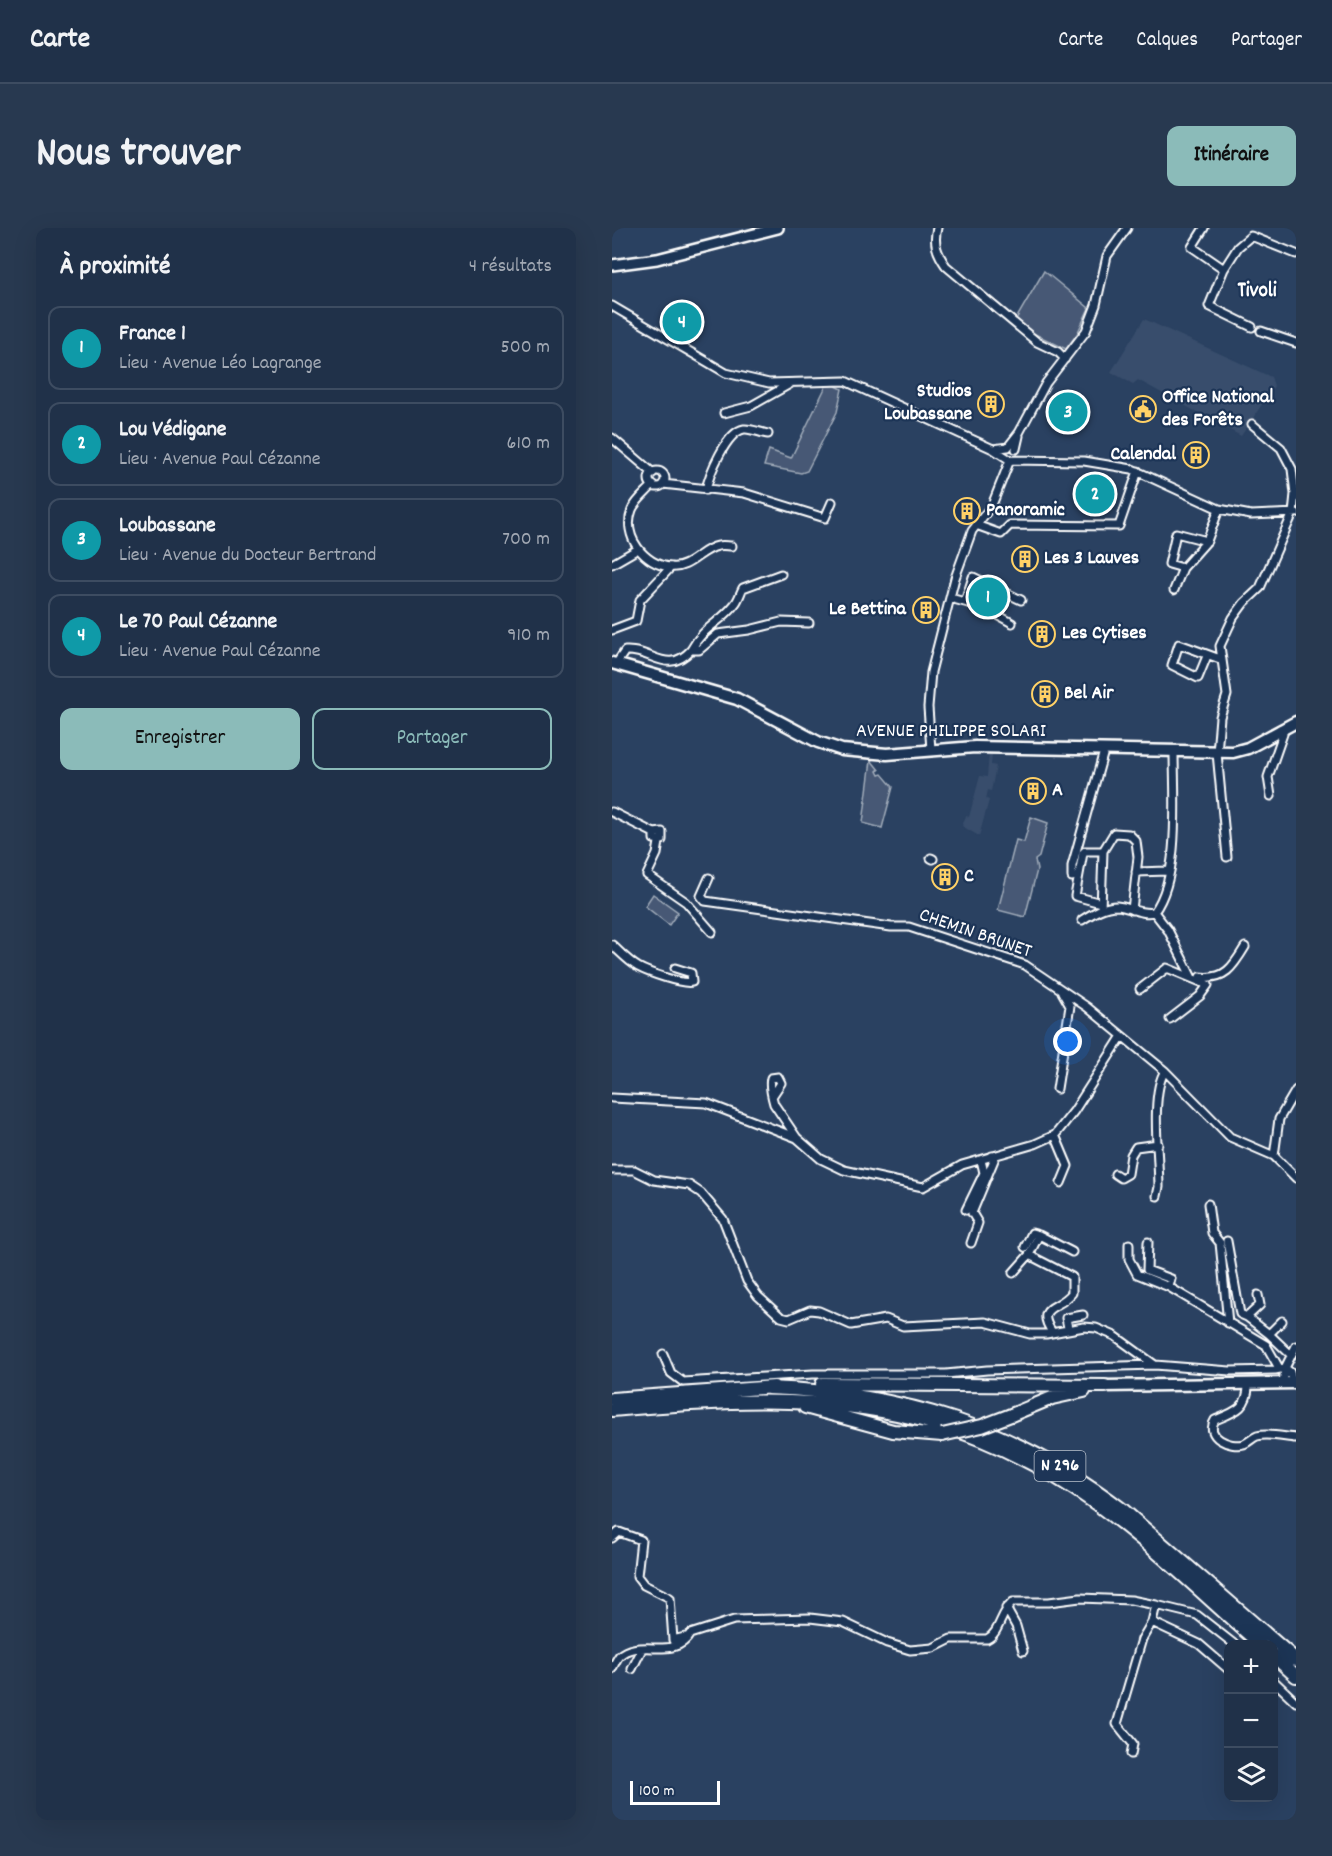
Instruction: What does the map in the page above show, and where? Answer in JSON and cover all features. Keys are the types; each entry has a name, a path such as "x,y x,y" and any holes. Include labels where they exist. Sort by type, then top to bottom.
{"highway":[{"path":"768,1388 844,1383 951,1387 1105,1386"},
{"path":"733,1400 818,1409 893,1431 942,1435 982,1426 1052,1398 1105,1386"},
{"name":"N 296","path":"612,1399 768,1388 833,1391 899,1402 969,1423 1032,1450 1087,1483 1123,1510 1296,1660"},
{"name":"N 296","path":"612,1410 733,1400 810,1401 878,1409 943,1426 1006,1450 1100,1507 1255,1640"},
{"path":"1278,1660 1296,1676"}],"main road":[{"name":"AVENUE PHILIPPE SOLARI","path":"614,663 736,699 834,748 887,754 975,747 1217,753 1248,748 1296,722"},
{"path":"1105,1386 1291,1383"}],"street":[{"path":"612,259 644,256 756,228"},
{"path":"612,265 657,259 778,228"},
{"path":"937,228 935,245 938,255 946,266 1037,342 1058,352 1065,359"},
{"path":"931,750 929,691 958,566 976,525 992,505 1019,433 1046,383 1089,326 1107,256 1127,228"},
{"path":"1204,228 1192,247 1224,269"},
{"path":"1252,327 1209,306 1224,269 1238,247 1251,236 1296,254"},
{"path":"612,306 726,373 769,383 845,381 993,449 1026,460 1100,463 1138,471 1219,509 1251,515 1295,513"},
{"path":"1261,331 1296,343"},
{"path":"724,414 760,402 790,384"},
{"path":"1227,857 1217,753 1220,717 1227,695 1225,672 1220,659 1220,646 1233,618 1244,603 1260,588 1295,513 1292,469 1281,448 1252,424"},
{"path":"706,490 717,459 738,432 744,429 768,434"},
{"path":"612,438 653,473 663,474 663,484"},
{"path":"976,525 1001,534 1010,525 1119,526 1138,471"},
{"path":"653,473 650,479 653,485"},
{"path":"732,546 717,546 688,564 671,567 648,558 638,549 630,534 629,522 633,509 653,485 663,484 729,491 767,498 825,518 832,502"},
{"path":"1174,590 1183,568 1208,540 1219,509"},
{"path":"1183,568 1169,564 1176,533 1208,540"},
{"path":"612,564 638,549"},
{"path":"612,630 636,621 640,600 671,567"},
{"path":"614,663 625,651 672,663 682,659 709,625 720,620 736,603 743,588 781,573"},
{"path":"965,602 973,578 1021,600"},
{"path":"950,598 983,607 1012,623"},
{"path":"691,650 699,650 718,634 749,630 781,622 809,623"},
{"path":"1208,656 1198,678 1172,665 1179,644 1220,659"},
{"path":"1271,796 1268,777 1283,734 1280,729"},
{"path":"1072,877 1072,866 1104,751"},
{"path":"1154,912 1164,891 1175,839 1174,752"},
{"path":"612,812 654,833 654,839 659,842 657,854 647,875 686,902 712,932"},
{"path":"1101,906 1103,851 1114,833 1129,834 1136,842 1132,910"},
{"path":"1103,851 1084,851 1076,896 1101,906 1118,906 1154,912 1168,930 1192,978"},
{"path":"1136,872 1168,871"},
{"name":"CHEMIN BRUNET","path":"709,878 701,896 705,901 891,927 909,927 1025,965 1122,1036 1165,1071 1230,1137 1274,1156 1296,1178"},
{"path":"1082,920 1101,906"},
{"path":"612,945 629,961 647,971 686,983 692,982 691,973 675,968"},
{"path":"1192,978 1219,977 1232,969 1245,947"},
{"path":"1140,989 1167,968 1208,985 1207,989 1170,1019"},
{"path":"1057,1089 1070,1006 1062,991"},
{"path":"772,1095 774,1104 798,1138 813,1154 829,1164 917,1187 930,1185 962,1165 1055,1135 1074,1111 1122,1036"},
{"path":"1157,1196 1160,1078 1165,1071"},
{"path":"1274,1156 1279,1119 1296,1090"},
{"path":"612,1098 706,1103 798,1138"},
{"path":"1055,1135 1068,1166 1060,1182"},
{"path":"1115,1174 1121,1178 1128,1174 1131,1155 1136,1147 1158,1144"},
{"path":"971,1243 978,1223 972,1213 994,1160 992,1156"},
{"path":"966,1210 984,1173 981,1160"},
{"path":"612,1170 634,1170 654,1180 688,1185 701,1193 723,1219 747,1281 758,1296 781,1317 789,1319 810,1310 819,1311 851,1325 886,1319 903,1326 986,1322 1030,1334 1068,1328 1096,1328 1115,1336 1155,1365"},
{"path":"1208,1204 1212,1233 1220,1243 1228,1323"},
{"path":"1024,1247 1032,1233 1072,1252"},
{"path":"1013,1273 1029,1255 1039,1235"},
{"path":"1227,1241 1240,1314 1269,1334 1290,1354"},
{"path":"1148,1242 1147,1270 1171,1279 1169,1287"},
{"path":"1129,1244 1129,1259 1137,1274 1169,1287 1266,1345 1282,1368 1290,1372 1291,1383"},
{"path":"1029,1255 1072,1277 1072,1293 1050,1308 1045,1316 1045,1323 1052,1332"},
{"path":"1247,1317 1260,1305 1258,1295"},
{"path":"1068,1328 1066,1318 1083,1315"},
{"path":"1269,1334 1282,1321"},
{"path":"1282,1368 1296,1346"},
{"path":"663,1354 671,1373 683,1382 813,1374 934,1374 1155,1365 1259,1372 1282,1368"},
{"path":"1248,1383 1246,1403 1240,1410 1215,1420 1211,1428 1212,1434 1218,1439 1233,1444 1243,1444 1256,1436 1296,1438"},
{"path":"612,1538 619,1532 641,1540 636,1576 644,1585 670,1598 673,1640 734,1620 829,1619 910,1650 927,1649 951,1639 979,1640 991,1637 1006,1608 1013,1602 1050,1602 1080,1598 1131,1600 1197,1615 1229,1640"},
{"path":"1131,1754 1133,1744 1117,1725 1142,1639 1152,1622 1156,1605"},
{"path":"1006,1608 1016,1626 1023,1651"},
{"path":"1152,1622 1199,1644 1224,1666"},
{"path":"613,1666 620,1656 629,1651 675,1647 686,1640 690,1634"},
{"path":"632,1669 642,1649"},
{"path":"1278,1685 1296,1702"}],"shaded area":[{"path":"1044,271 1089,308 1077,334 1066,349 1035,334 1016,319"},
{"path":"1144,319 1271,377 1274,386 1241,436 1138,380 1133,384 1111,372"},
{"path":"828,382 842,389 837,412 807,471 801,473 764,466 769,450 791,458"},
{"path":"989,754 992,754 991,765 996,766 991,791 988,790 986,799 989,800 979,836 962,826 966,816 969,817 980,776 987,777"},
{"path":"871,760 879,770 877,771 879,775 882,774 893,787 882,828 863,823"},
{"path":"1031,817 1048,823 1039,857 1035,860 1037,870 1025,917 998,910 1016,840 1024,842"},
{"path":"653,894 678,912 669,925 645,906"}],"place":[{"name":"Le 70 Paul Cézanne","path":"682,322"},
{"name":"Studios Loubassane","path":"991,404"},
{"name":"Office National des Forêts","path":"1143,409"},
{"name":"Loubassane","path":"1068,412"},
{"name":"Calendal","path":"1196,455"},
{"name":"Lou Védigane","path":"1095,494"},
{"name":"Panoramic","path":"967,511"},
{"name":"Les 3 Lauves","path":"1025,559"},
{"name":"France 1","path":"988,597"},
{"name":"Le Bettina","path":"926,610"},
{"name":"Les Cytises","path":"1042,634"},
{"name":"Bel Air","path":"1045,694"},
{"name":"A","path":"1033,791"},
{"name":"C","path":"945,877"}],"district":[{"name":"Tivoli","path":"1257,292"}]}
